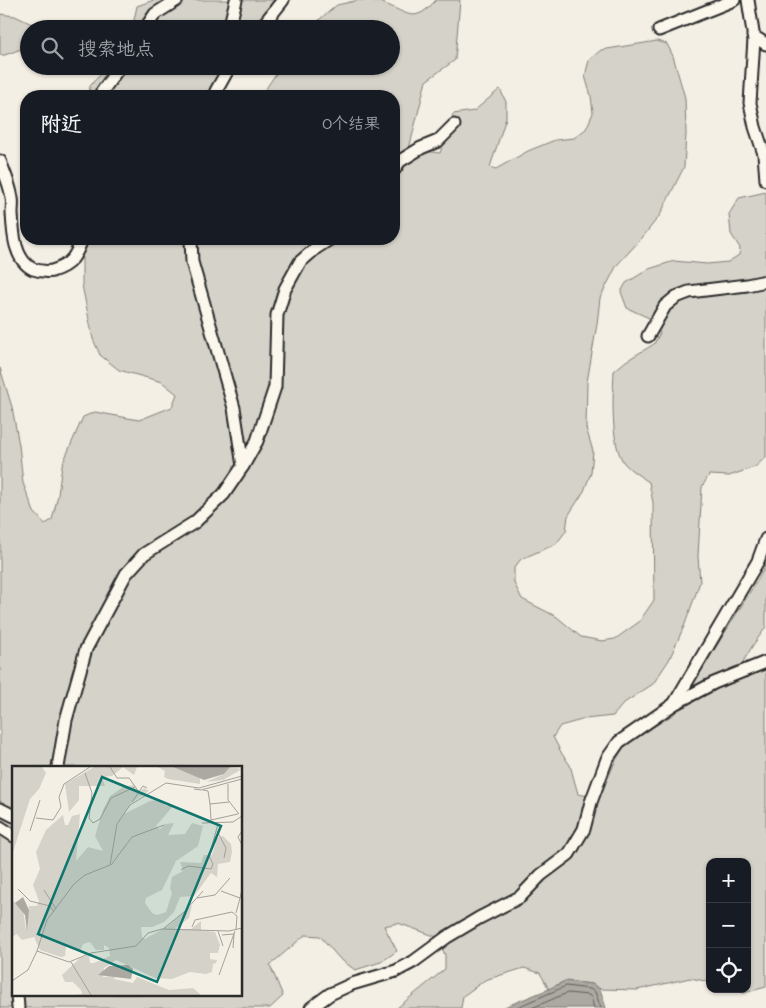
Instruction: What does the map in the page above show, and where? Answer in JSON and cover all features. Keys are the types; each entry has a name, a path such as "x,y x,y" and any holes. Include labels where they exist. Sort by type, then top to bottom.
{"street":[{"path":"151,20 155,14 177,0"},
{"path":"231,20 236,0"},
{"path":"267,20 283,0"},
{"path":"659,30 734,0"},
{"path":"748,0 753,36 750,103 754,127 764,154 766,180"},
{"path":"753,36 766,44"},
{"path":"102,90 113,75"},
{"path":"217,90 224,75"},
{"path":"400,161 421,148 438,141 454,125"},
{"path":"0,160 12,198 15,242 24,262 36,270 50,271 69,263 78,253 80,245"},
{"path":"191,245 192,262 234,408 243,466"},
{"path":"58,766 66,720 86,649 126,574 144,554 195,522 224,494 257,441 275,388 277,315 285,289 300,262 321,245"},
{"path":"648,336 665,306 676,297 689,292 766,281"},
{"path":"674,704 758,561 766,539"},
{"path":"311,1008 330,994 352,984 396,971 413,962 447,937 520,897 541,875 569,854 584,830 591,802 607,759 620,742 674,704 714,683 766,662"},
{"path":"0,810 12,815"},
{"path":"0,827 12,835"}],"shaded area":[{"path":"154,0 275,0 259,20 134,20 137,6"},
{"path":"359,0 383,3 405,13 416,15 428,8 436,0 460,0 455,60 426,81 409,149 440,153 453,114 474,111 500,89 506,102 506,118 490,167 496,169 528,151 555,140 574,138 586,129 593,113 591,96 585,76 589,60 601,50 657,41 667,44 673,56 685,98 686,134 684,167 660,215 617,265 600,298 587,382 586,428 593,451 591,473 584,491 568,516 566,531 556,544 521,559 514,568 514,583 522,599 557,617 581,637 602,641 615,639 639,622 654,600 653,503 649,482 627,466 620,455 614,432 613,392 614,371 626,361 654,344 660,333 649,318 627,308 621,292 626,283 649,269 674,261 707,264 728,262 739,255 740,248 731,234 729,214 739,198 766,192 766,457 755,467 729,476 709,475 702,487 698,556 700,582 685,624 669,660 653,684 624,703 613,716 585,719 560,726 553,737 570,765 578,794 599,798 616,760 626,744 674,714 763,571 766,561 766,627 743,662 746,678 766,669 766,987 751,991 751,858 706,858 706,981 690,978 637,990 600,989 592,984 565,981 549,989 540,973 524,968 485,980 463,996 461,1008 397,1008 445,969 445,955 437,937 398,923 384,926 397,951 381,962 355,970 339,958 320,936 305,935 270,965 283,996 270,1008 0,1008 0,368 12,407 23,483 34,512 45,524 52,520 62,465 83,417 95,412 139,420 172,407 177,394 162,382 119,370 100,355 93,339 82,285 82,245 400,245 400,90 265,90 275,75 400,75 400,20 319,20 337,5"},
{"path":"0,14 15,16 23,20 20,20 20,49 0,55"},
{"path":"100,75 221,75 213,90 90,90 90,86"}],"water":[{"path":"565,981 592,984 600,989 606,1008 502,1008 549,989"}]}
